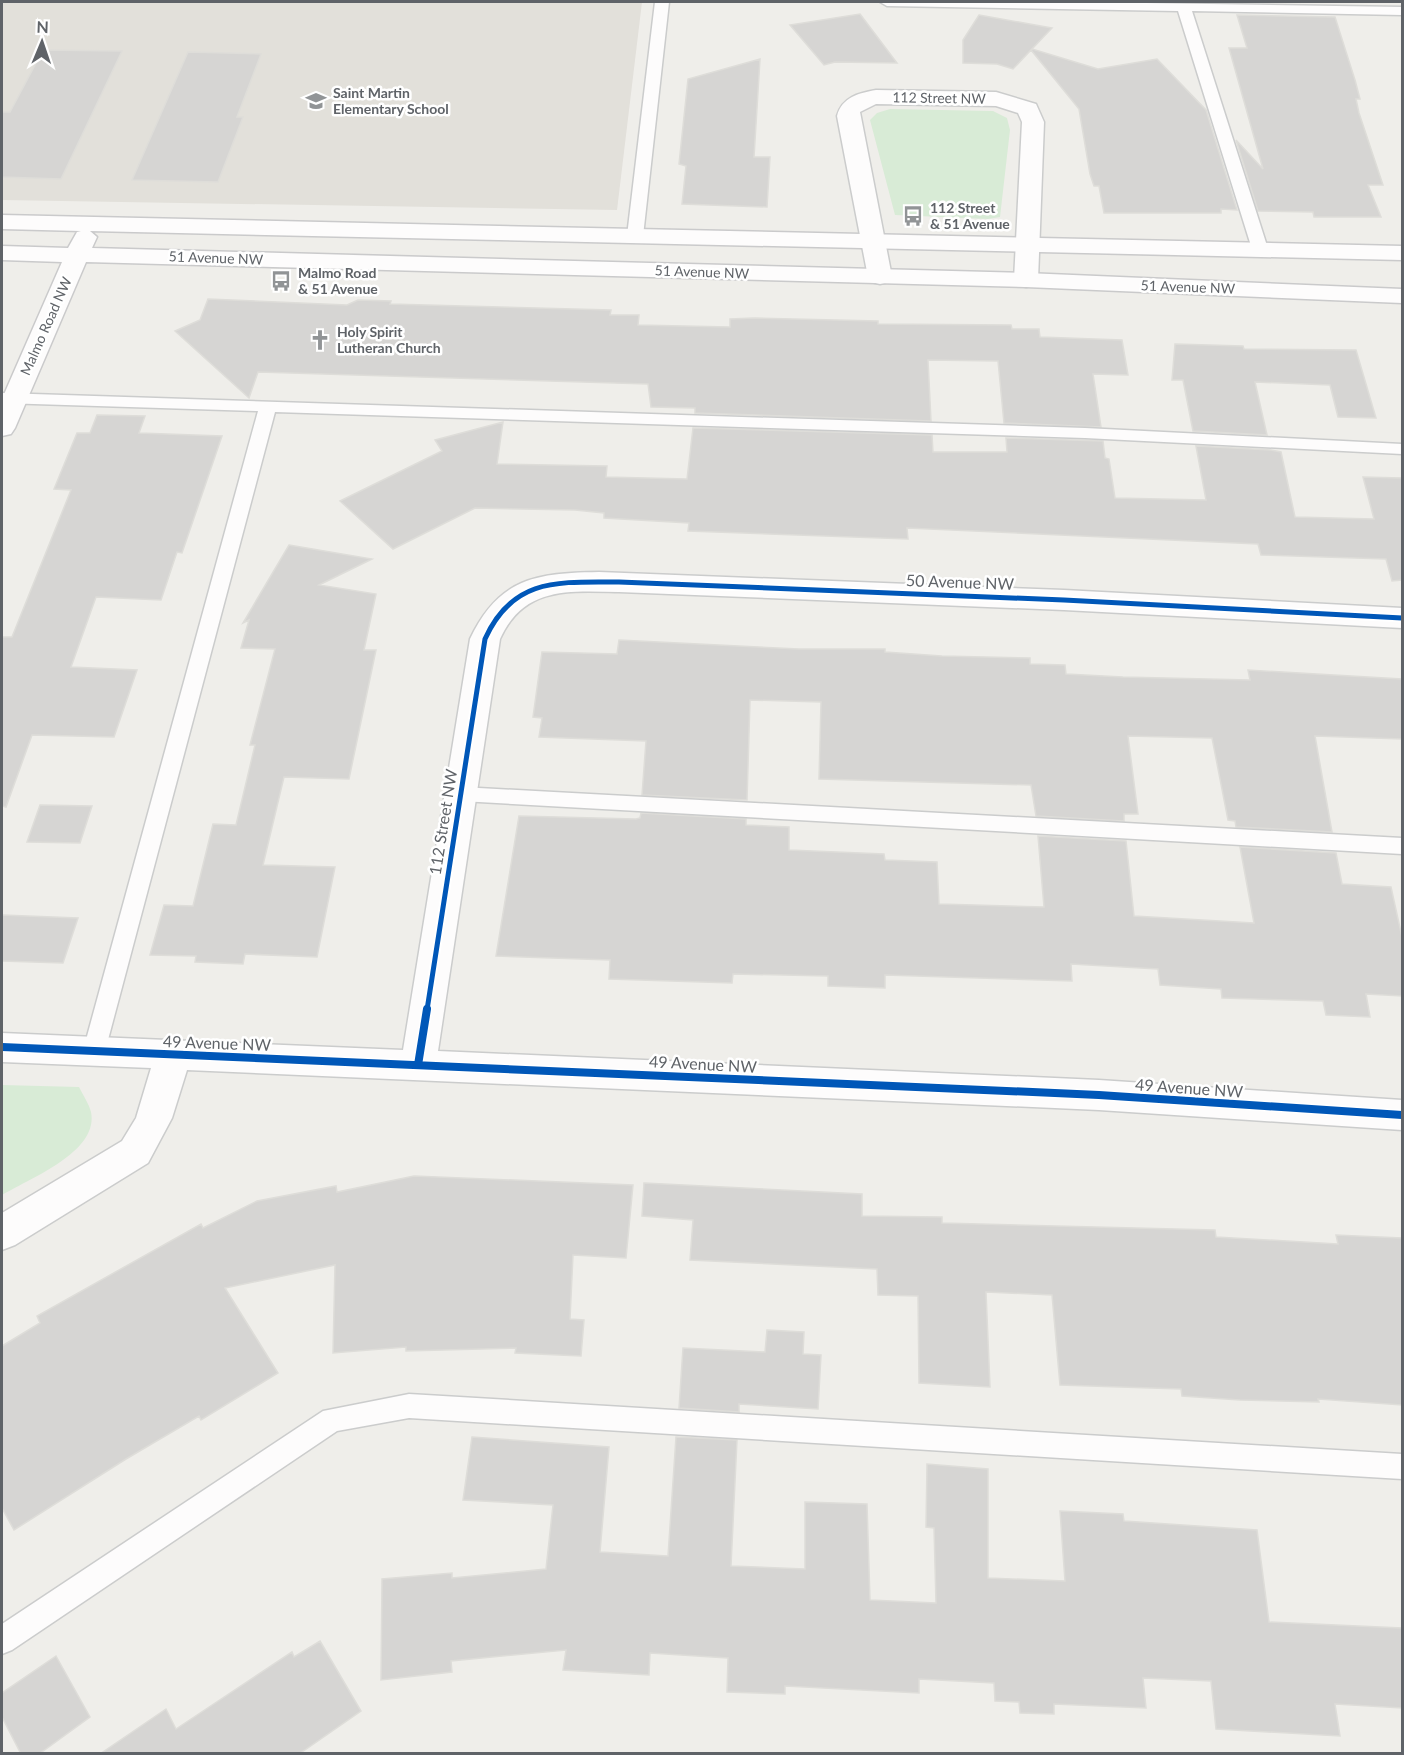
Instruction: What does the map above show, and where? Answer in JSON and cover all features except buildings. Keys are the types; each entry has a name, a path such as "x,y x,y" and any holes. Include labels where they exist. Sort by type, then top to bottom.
{"street":[{"name":"112 Street NW","path":"880,277 848,116 855,104 876,97 996,99 1028,109 1033,122 1026,280"},
{"name":"51 Avenue NW","path":"2,222 1402,253"},
{"name":"Malmo Road NW","path":"2,428 8,398 90,224"},
{"name":"51 Avenue NW","path":"2,253 1026,280 1402,296"},
{"name":"50 Avenue NW","path":"518,595 538,586 560,583 619,582 1064,600 1402,618"},
{"name":"112 Street NW","path":"418,1065 485,639 490,624 500,609 518,595"},
{"name":"49 Avenue NW","path":"2,1047 1099,1095 1402,1115"},
{"name":"49 Avenue NW","path":"2,1233 135,1152 152,1125 172,1055"}],"lane":[{"path":"635,236 662,2"},
{"path":"887,2 1402,11"},
{"path":"1184,8 1260,249"},
{"path":"8,398 1085,433 1402,449"},
{"path":"94,1051 267,405"},
{"path":"461,794 1402,846"},
{"path":"2,1640 332,1420 409,1406 1402,1467"}],"shaded area":[{"name":"Saint Martin Elementary School","path":"2,2 642,2 617,210 2,200"}],"green space":[{"path":"890,109 993,111 1007,118 1010,130 1000,217 988,219 895,215 870,120 877,113"},
{"path":"2,1085 79,1087 91,1112 91,1126 74,1151 60,1162 2,1195"}],"cycle path":[{"path":"418,1065 485,639 494,619 507,604 522,594 540,587 559,584 619,582 1064,600 1402,618"},
{"path":"2,1047 1099,1095 1402,1115"}],"place":[{"name":"Saint Martin Elementary School","path":"316,101"},
{"name":"112 Street & 51 Avenue","path":"913,216"},
{"name":"Malmo Road & 51 Avenue","path":"281,281"},
{"name":"Holy Spirit Lutheran Church","path":"320,340"}]}
